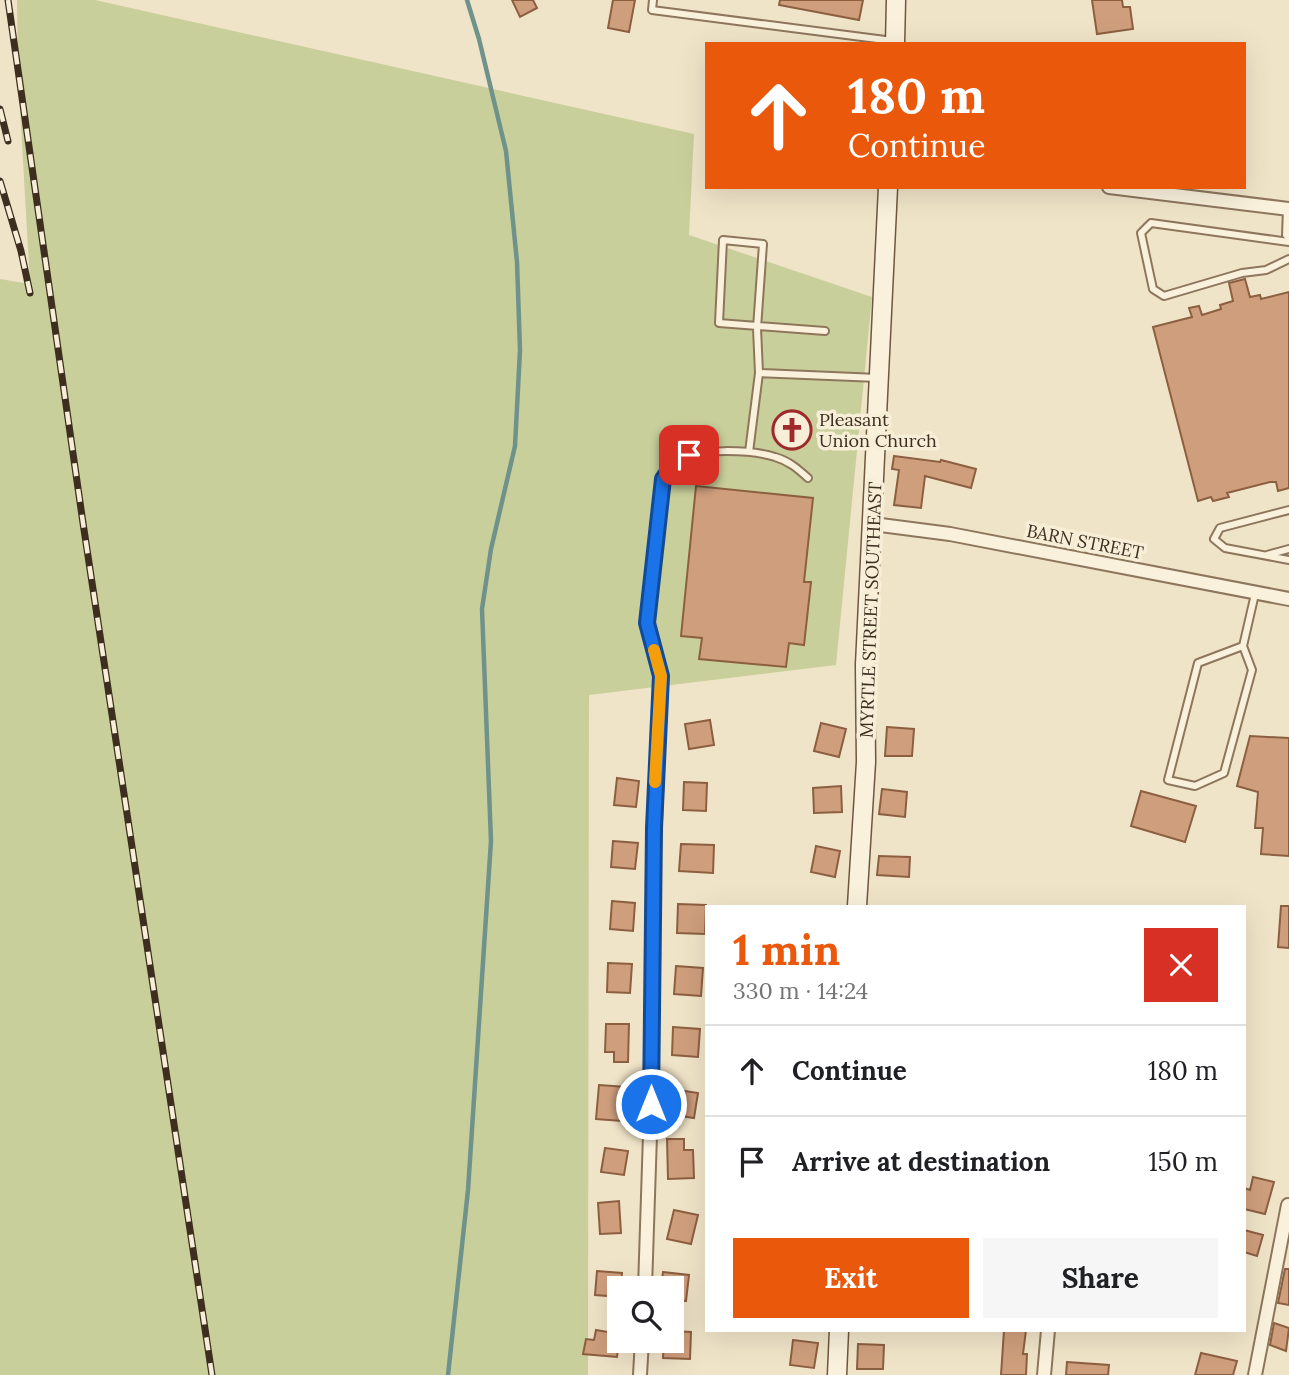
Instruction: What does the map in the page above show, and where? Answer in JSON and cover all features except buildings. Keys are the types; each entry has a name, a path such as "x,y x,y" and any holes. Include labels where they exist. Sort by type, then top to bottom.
{"street":[{"path":"895,42 896,0"},
{"name":"MYRTLE STREET SOUTHEAST","path":"857,905 866,762 865,665 888,189"},
{"path":"1125,189 1288,209"},
{"name":"BARN STREET","path":"873,524 976,539 1289,599"},
{"path":"645,1276 651,1104 653,849 658,740"},
{"path":"1255,1375 1288,1205"},
{"path":"837,1375 839,1332"},
{"path":"1044,1375 1048,1332"},
{"path":"640,1375 641,1353"}],"lane":[{"path":"653,0 652,10 888,42"},
{"path":"1288,209 1286,236 1289,240"},
{"path":"1289,240 1151,223 1141,233 1153,289 1164,296 1242,273 1266,270 1289,259"},
{"path":"749,452 759,373 757,328 763,244 723,240 719,323 757,328 825,331"},
{"path":"759,373 880,378"},
{"path":"658,740 661,676 647,623 663,479 675,462 689,455 749,452 775,456 793,464 807,478"},
{"path":"1289,510 1220,528 1214,539 1225,548 1289,560"},
{"path":"1264,555 1289,549"},
{"path":"1243,646 1198,663 1168,780 1195,786 1224,773 1252,670 1243,646 1255,594"}],"green space":[{"path":"17,0 95,0 694,134 689,235 872,297 836,665 589,695 588,1375 0,1375 0,279 30,284 18,73"}],"waterway":[{"path":"448,1375 468,1190 491,841 482,609 491,549 515,446 520,350 517,262 506,151 467,0"}],"railway":[{"path":"8,0 83,523 212,1375"},
{"path":"0,109 8,141"},
{"path":"0,181 21,251 30,293"}],"slow traffic":[{"path":"654,650 661,676 655,782"}],"place":[{"name":"Pleasant Union Church","path":"792,430"}],"route":[{"path":"651,1104 652,903 661,676 647,623 663,479 675,462 689,455"}]}
